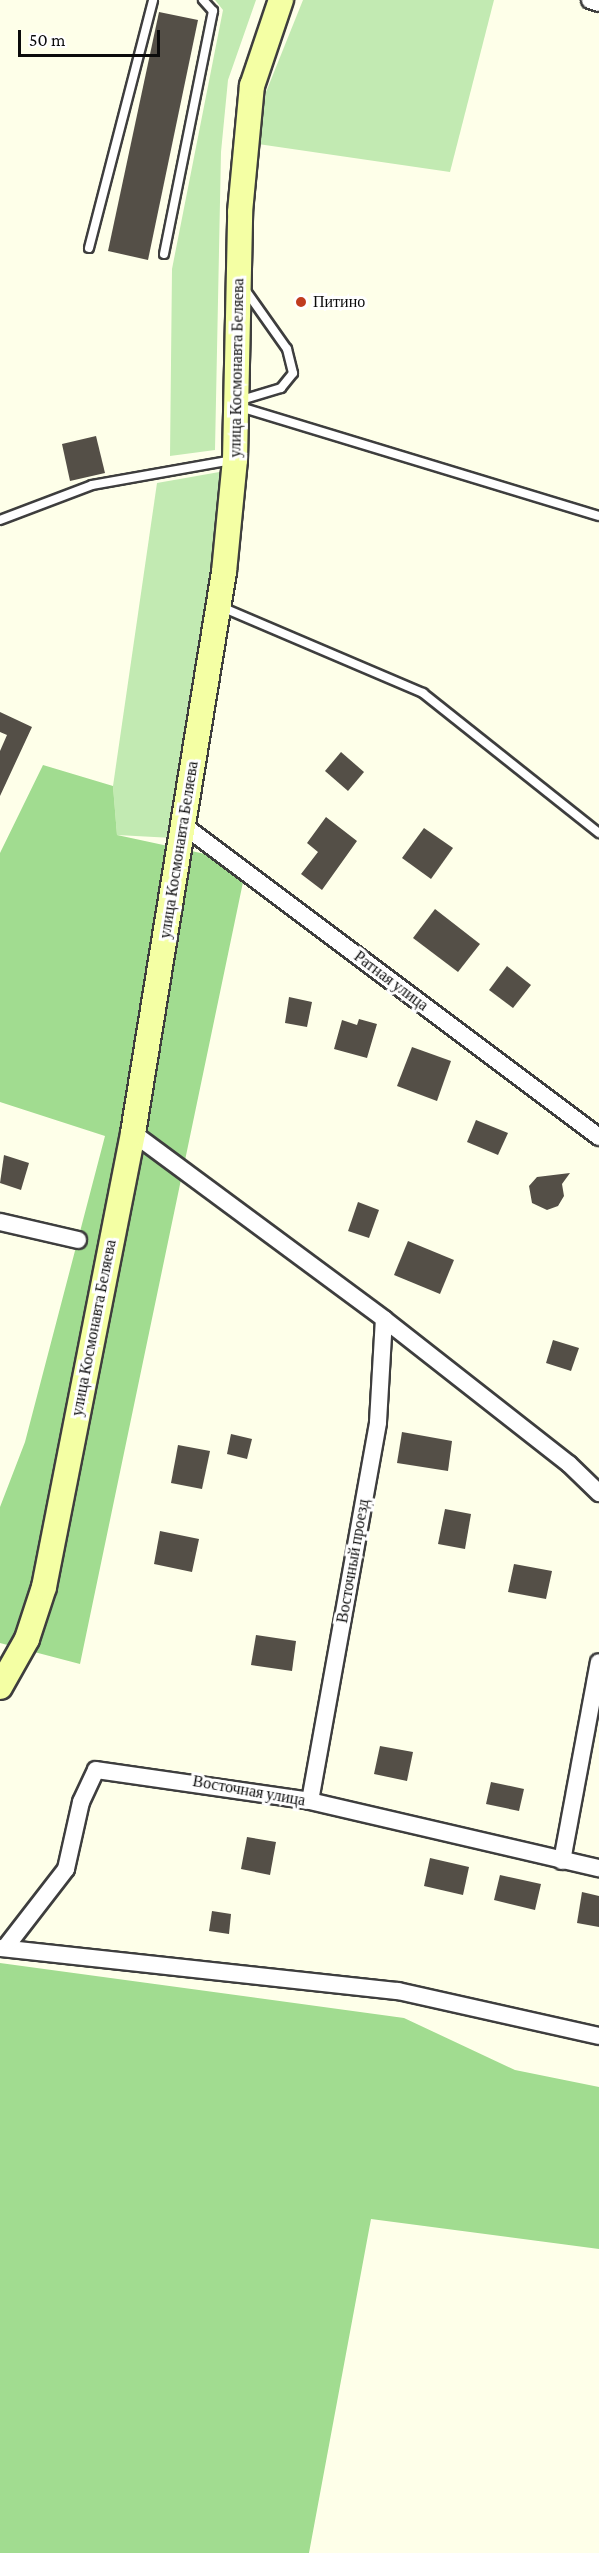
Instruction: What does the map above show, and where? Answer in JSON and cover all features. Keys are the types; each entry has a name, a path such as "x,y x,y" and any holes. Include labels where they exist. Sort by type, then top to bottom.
{"street":[{"name":"улица Космонавта Беляева","path":"0,1687 27,1639 44,1587 133,1134 219,605 235,460 238,281 252,86 281,0"},
{"path":"590,0 599,3"},
{"name":"Ратная улица","path":"183,825 599,1137"},
{"path":"133,1134 384,1319 569,1464 599,1493"},
{"path":"0,1222 78,1240"},
{"name":"Восточный проезд","path":"310,1801 378,1422 384,1319"},
{"path":"562,1861 599,1662"},
{"name":"Восточная улица","path":"2,1948 66,1869 81,1802 96,1770 310,1801 599,1868"},
{"path":"2,1948 398,1991 599,2036"}],"lane":[{"path":"89,248 153,0"},
{"path":"164,254 213,11 203,0"},
{"path":"237,403 281,388 293,373 287,349 238,281"},
{"path":"237,403 599,516"},
{"path":"0,520 92,484 235,460"},
{"path":"219,605 423,693 599,833"}],"green space":[{"path":"215,0 256,0 228,80 221,152 215,450 170,456 172,269 223,10"},
{"path":"303,0 494,0 450,172 258,144 266,92"},
{"path":"225,471 173,838 117,835 113,786 157,483"},
{"path":"43,765 113,786 117,835 247,863 80,1664 0,1643 0,1507 25,1442 105,1136 0,1102 0,853"},
{"path":"0,1963 404,2018 515,2070 599,2087 599,2249 371,2219 309,2553 0,2553"}],"building":[{"path":"159,12 198,20 148,260 108,251"},
{"path":"96,436 105,473 70,481 62,444"},
{"path":"0,712 32,727 0,796 0,751 7,735 0,732"},
{"path":"341,752 364,772 348,791 325,771"},
{"path":"326,817 357,841 322,890 301,874 318,852 307,843"},
{"path":"424,828 453,848 431,879 402,858"},
{"path":"435,909 480,944 458,972 413,938"},
{"path":"507,966 531,985 513,1008 489,990"},
{"path":"289,997 312,1002 307,1027 285,1023"},
{"path":"359,1019 377,1024 367,1058 334,1049 342,1020 357,1025"},
{"path":"412,1047 451,1061 437,1101 397,1086"},
{"path":"476,1120 508,1133 498,1155 467,1142"},
{"path":"4,1155 29,1163 21,1190 0,1183"},
{"path":"570,1173 562,1184 564,1196 558,1206 547,1210 532,1203 529,1186 537,1177"},
{"path":"358,1202 379,1210 369,1238 348,1231"},
{"path":"408,1241 454,1260 440,1294 394,1275"},
{"path":"553,1340 579,1348 571,1371 546,1363"},
{"path":"402,1432 452,1441 448,1471 397,1463"},
{"path":"231,1434 252,1439 247,1459 227,1454"},
{"path":"178,1445 210,1451 202,1489 171,1483"},
{"path":"445,1509 471,1514 465,1549 438,1544"},
{"path":"160,1531 199,1539 192,1572 154,1564"},
{"path":"514,1564 552,1571 546,1599 508,1592"},
{"path":"256,1635 296,1641 292,1671 251,1665"},
{"path":"380,1746 413,1752 407,1781 374,1774"},
{"path":"491,1782 524,1789 519,1811 486,1804"},
{"path":"247,1837 276,1842 270,1875 241,1869"},
{"path":"430,1858 469,1867 463,1895 424,1886"},
{"path":"500,1875 541,1884 535,1910 494,1900"},
{"path":"582,1892 599,1896 599,1927 577,1923"},
{"path":"212,1911 231,1914 229,1934 209,1931"}],"place":[{"name":"Питино","path":"301,302"}]}
